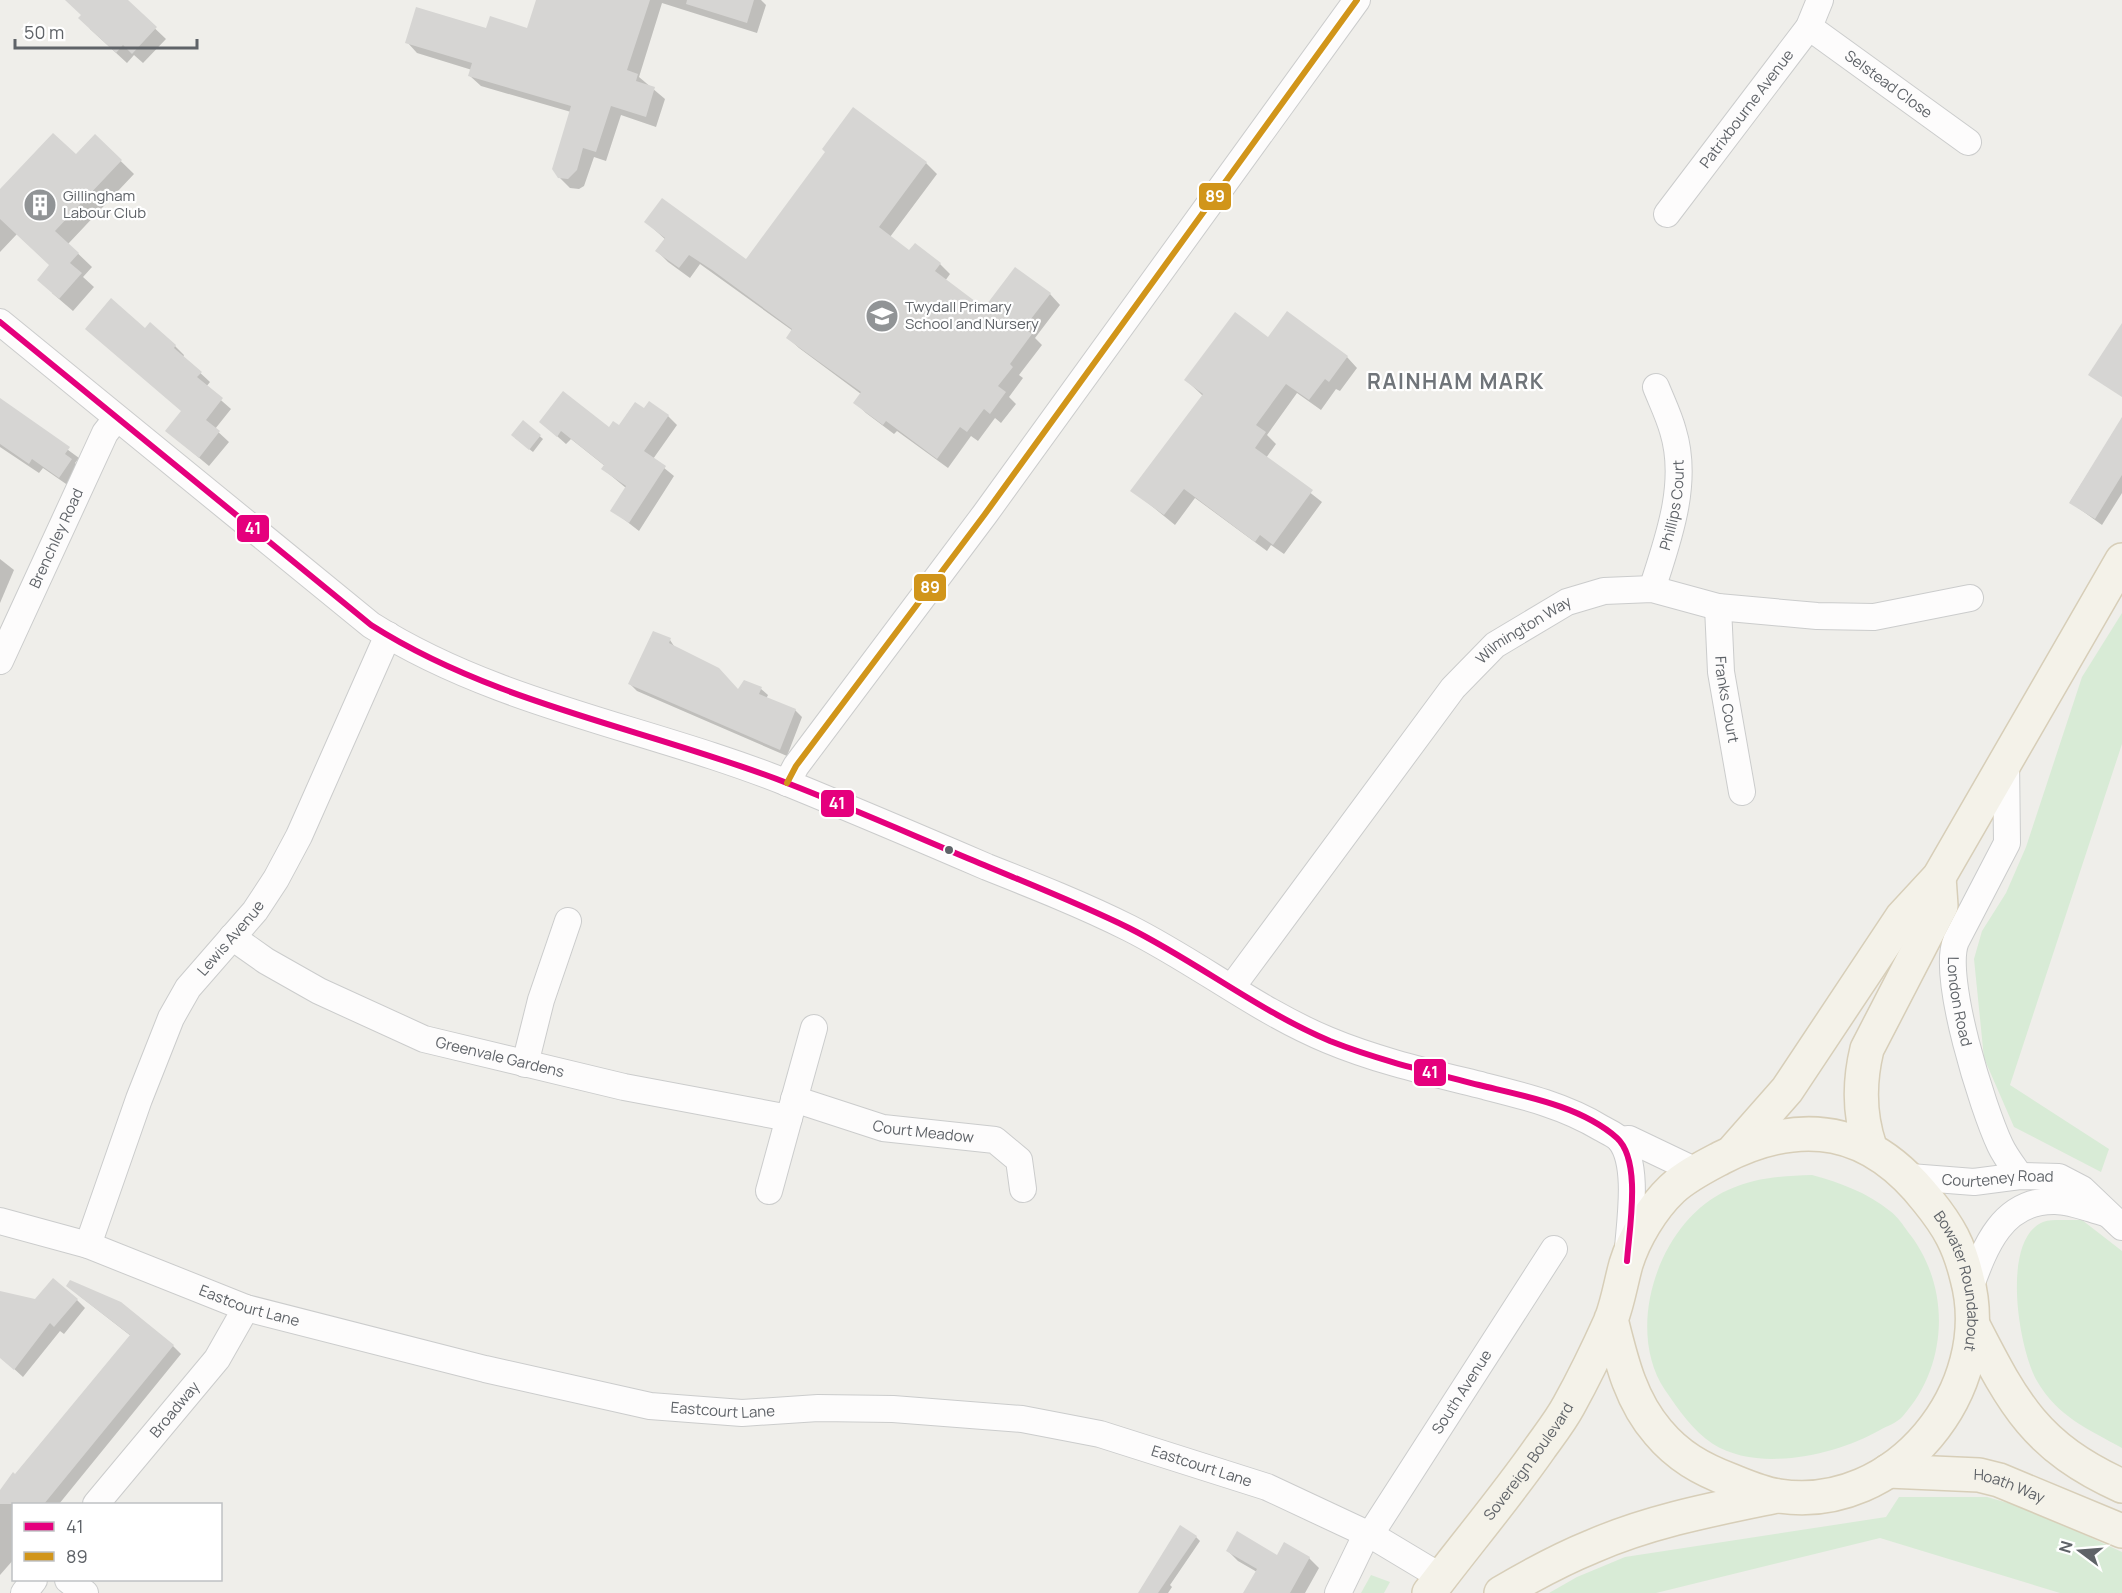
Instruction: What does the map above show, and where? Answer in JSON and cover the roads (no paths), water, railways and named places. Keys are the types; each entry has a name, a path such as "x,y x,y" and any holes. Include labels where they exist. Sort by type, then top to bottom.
{"main road":[{"path":"1732,1153 1787,1090 1902,917 1939,877 2122,560"},
{"path":"1870,1147 1862,1114 1862,1071 1867,1049 1941,906 1939,877"},
{"name":"Bowater Roundabout","path":"1807,1134 1845,1139 1870,1147 1910,1177 1950,1230 1961,1254 1970,1288 1973,1325 1966,1368 1949,1409 1917,1448 1888,1471 1855,1487 1819,1496 1779,1496 1706,1470 1681,1456 1655,1430 1629,1387 1611,1319 1627,1261 1644,1226 1671,1191 1696,1171 1732,1153 1770,1138 1807,1134"},
{"name":"Sovereign Boulevard","path":"1435,1585 1505,1497 1567,1408 1611,1319"},
{"path":"1973,1325 2001,1380 2035,1429 2058,1448 2104,1478 2122,1486"},
{"name":"Hoath Way","path":"1888,1471 1979,1475 1999,1480 2122,1532"},
{"path":"1501,1593 1591,1546 1642,1528 1707,1510 1779,1496"}],"street":[{"path":"787,783 796,766 990,508 1357,0"},
{"name":"Patrixbourne Avenue","path":"1667,214 1809,27 1820,0"},
{"name":"Selstead Close","path":"1809,27 1968,142"},
{"path":"0,322 371,625 431,658 508,692 666,740 787,783 1130,928 1281,1017 1328,1040 1406,1066 1559,1107 1584,1118 1620,1140 1629,1139 1696,1171"},
{"name":"Phillips Court","path":"1652,589 1671,531 1679,476 1674,432 1656,387"},
{"name":"Brenchley Road","path":"0,661 105,433 116,419"},
{"name":"Wilmington Way","path":"1233,987 1453,688 1495,645 1567,602 1604,591 1652,589 1718,607 1817,616 1874,617 1970,598"},
{"name":"Franks Court","path":"1718,607 1721,672 1742,792"},
{"name":"Lewis Avenue","path":"88,1245 139,1099 171,1018 188,988 264,897 299,837 388,635"},
{"name":"London Road","path":"2006,759 2007,843 1956,941 1951,958 1964,1036 1982,1103 2001,1148 2020,1176"},
{"path":"525,1064 541,1000 568,921"},
{"name":"Greenvale Gardens","path":"232,937 266,961 319,991 424,1039 624,1087 791,1109"},
{"path":"769,1191 814,1028"},
{"name":"Court Meadow","path":"791,1109 883,1128 994,1140 1019,1160 1023,1189"},
{"path":"1620,1140 1632,1178 1627,1261"},
{"name":"Courteney Road","path":"1910,1177 1974,1182 2020,1176 2059,1177 2082,1189 2115,1220"},
{"name":"Courteney Road","path":"1970,1288 1988,1241 2005,1221 2024,1208 2037,1203 2057,1201 2115,1220"},
{"name":"Eastcourt Lane","path":"0,1221 88,1245 246,1308 485,1369 650,1406 742,1413 818,1408 893,1409 1022,1419 1088,1432 1259,1484 1408,1554 1435,1585"},
{"name":"South Avenue","path":"1338,1593 1368,1534 1554,1249"},
{"name":"Broadway","path":"97,1503 217,1359 246,1308"},
{"path":"24,1593 33,1581"},
{"path":"69,1581 85,1593"}],"place":[{"name":"Gillingham Labour Club","path":"40,205"},
{"name":"Twydall Primary School and Nursery","path":"882,316"}],"district":[{"name":"RAINHAM MARK","path":"1456,382"}]}
